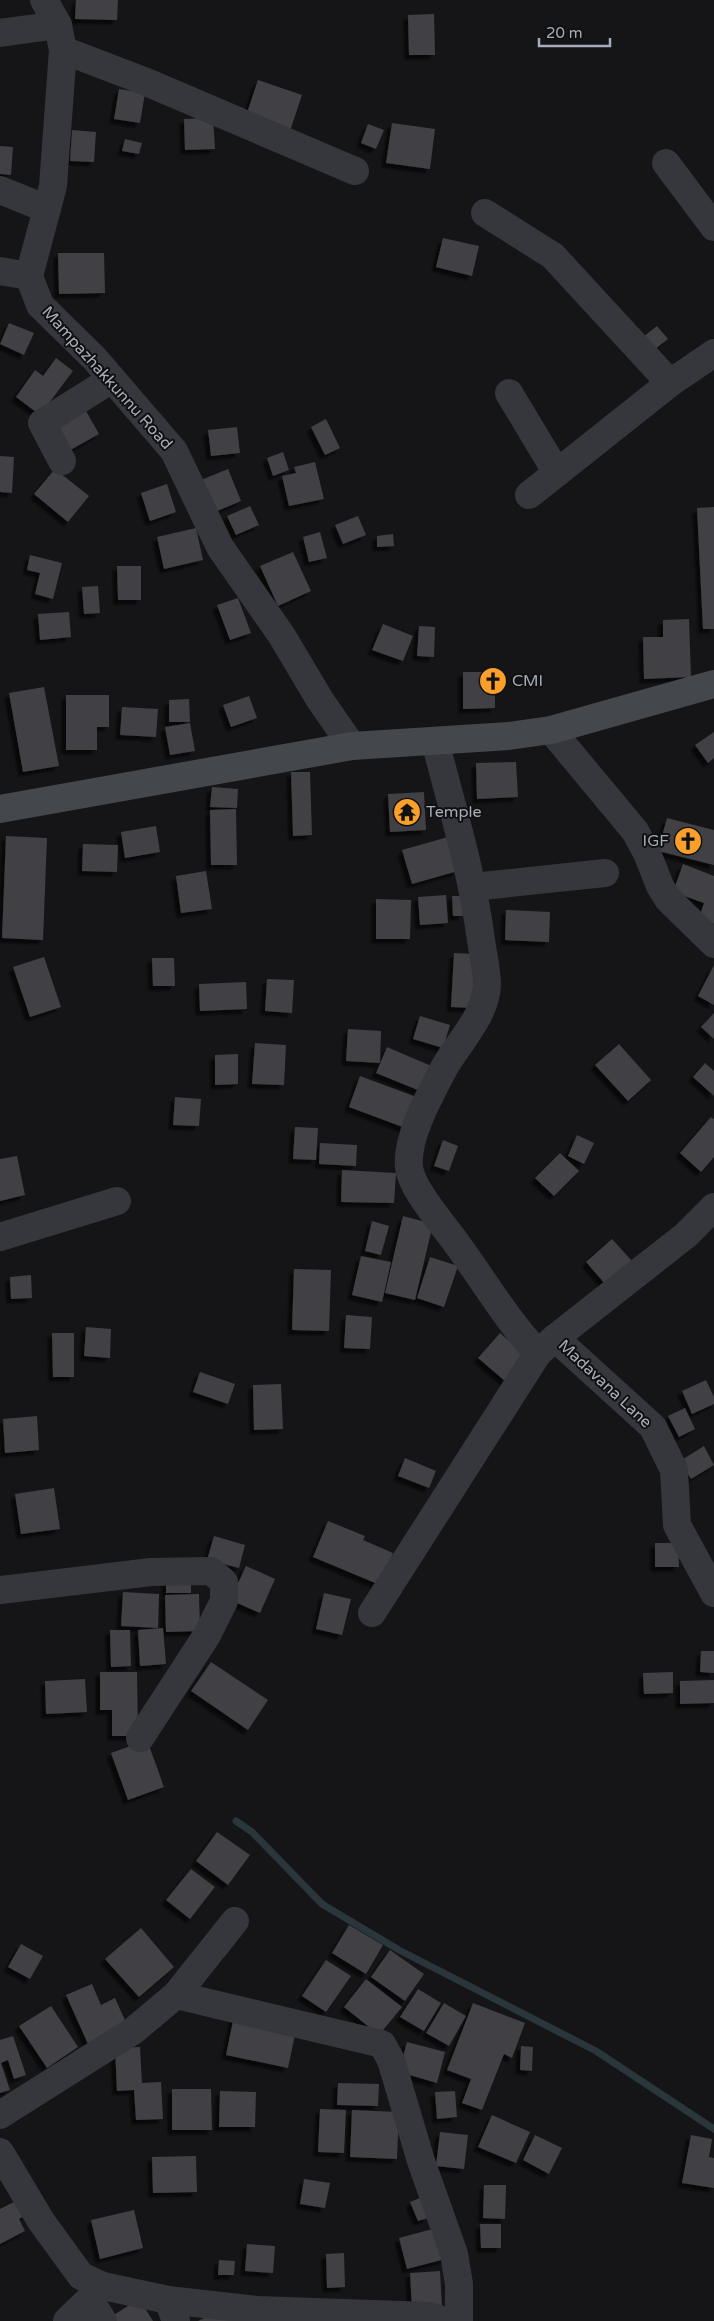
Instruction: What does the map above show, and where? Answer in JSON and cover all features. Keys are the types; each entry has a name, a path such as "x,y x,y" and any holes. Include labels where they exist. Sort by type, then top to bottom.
{"street":[{"path":"0,271 28,276 53,186 61,37 44,0"},
{"path":"0,32 61,37 144,81 355,171"},
{"path":"666,163 714,227"},
{"path":"0,190 47,209"},
{"path":"485,213 553,256 670,384"},
{"name":"Mampazhakkunnu Road","path":"28,276 40,306 112,379 174,450 220,547 282,636 320,700 352,746"},
{"path":"529,495 670,384 714,353"},
{"path":"62,461 42,423 112,379"},
{"path":"509,393 557,473"},
{"path":"0,809 352,746 509,736 551,730 714,684"},
{"path":"551,730 635,830 648,853 660,886 668,898 714,944"},
{"path":"372,1613 547,1346 493,1299 458,1245 423,1198 409,1169 410,1146 430,1095 454,1050 479,1014 487,986 473,887 435,741"},
{"path":"473,887 605,873"},
{"path":"0,1237 117,1200"},
{"name":"Madavana Lane","path":"714,1207 686,1235 547,1346 653,1427 674,1470 677,1525 714,1593"},
{"path":"0,1590 151,1572 211,1571 224,1582 224,1601 207,1635 140,1738"},
{"path":"0,2115 133,2031 176,1995 236,1922"},
{"path":"176,1995 382,2044 391,2060 421,2162 454,2254 459,2284 459,2321"},
{"path":"0,2152 41,2221 99,2302"},
{"path":"68,2321 99,2302 172,2310 257,2310 430,2316 445,2321"}],"building":[{"path":"76,0 118,0 117,20 75,19"},
{"path":"434,14 435,55 409,55 408,15"},
{"path":"258,80 302,95 290,131 246,116"},
{"path":"119,89 145,93 140,123 114,119"},
{"path":"213,118 215,149 185,150 184,119"},
{"path":"392,123 435,129 430,169 386,163"},
{"path":"368,124 384,130 376,149 361,143"},
{"path":"72,130 96,132 94,162 70,161"},
{"path":"125,139 142,143 139,154 122,151"},
{"path":"0,146 13,147 11,175 0,174"},
{"path":"443,238 479,246 472,276 436,267"},
{"path":"58,253 104,253 105,293 59,294"},
{"path":"9,323 34,333 24,355 0,344"},
{"path":"657,326 668,339 650,353 639,340"},
{"path":"56,358 73,371 40,415 16,397 35,370 43,376"},
{"path":"86,411 99,434 65,453 52,430"},
{"path":"326,419 340,448 325,455 311,427"},
{"path":"237,427 240,453 211,456 208,430"},
{"path":"283,452 289,470 273,476 267,458"},
{"path":"0,456 14,457 12,493 0,492"},
{"path":"315,462 324,499 289,506 282,476 296,473 294,467"},
{"path":"55,469 89,496 68,522 34,494"},
{"path":"228,469 241,501 215,512 201,480"},
{"path":"167,484 176,512 150,521 141,493"},
{"path":"250,506 259,525 236,535 227,516"},
{"path":"714,507 714,629 703,629 697,508"},
{"path":"358,516 366,535 343,544 335,525"},
{"path":"196,528 203,560 164,569 157,537"},
{"path":"320,532 327,558 309,562 303,537"},
{"path":"393,534 394,546 377,547 377,536"},
{"path":"293,552 311,591 278,606 260,566"},
{"path":"30,555 62,563 53,599 35,594 40,573 27,570"},
{"path":"117,566 141,566 141,600 118,600"},
{"path":"98,586 100,613 84,614 82,587"},
{"path":"238,598 251,633 230,640 217,605"},
{"path":"69,612 71,637 40,640 38,614"},
{"path":"689,619 691,677 644,679 643,637 663,637 663,620"},
{"path":"383,624 413,636 403,661 372,650"},
{"path":"419,626 435,627 434,657 417,656"},
{"path":"463,672 495,672 495,708 463,709"},
{"path":"44,687 59,766 23,772 9,693"},
{"path":"66,695 109,695 109,727 97,727 97,750 66,750"},
{"path":"249,696 257,718 231,727 223,705"},
{"path":"189,699 190,722 169,722 169,700"},
{"path":"122,707 158,709 156,737 120,735"},
{"path":"190,723 195,751 170,755 165,727"},
{"path":"714,732 714,758 708,763 695,745"},
{"path":"516,762 518,797 477,799 476,763"},
{"path":"291,772 310,772 312,835 293,836"},
{"path":"212,787 238,789 237,808 210,807"},
{"name":"Temple","path":"424,792 426,830 390,832 388,794"},
{"path":"236,809 237,865 211,865 210,810"},
{"name":"IGF","path":"667,818 714,830 714,865 658,851"},
{"path":"156,826 160,852 125,858 121,832"},
{"path":"6,836 47,838 43,940 2,938"},
{"path":"448,837 458,871 412,884 402,850"},
{"path":"83,844 118,845 117,872 82,871"},
{"path":"683,864 714,876 714,924 699,918 704,903 673,892"},
{"path":"206,871 212,909 181,913 176,876"},
{"path":"446,895 448,923 420,925 418,897"},
{"path":"452,896 462,896 463,916 453,916"},
{"path":"376,899 411,900 410,939 376,939"},
{"path":"506,910 550,912 549,942 505,940"},
{"path":"454,953 475,954 472,1008 451,1007"},
{"path":"44,957 61,1007 30,1017 13,967"},
{"path":"152,958 174,958 175,986 153,986"},
{"path":"714,965 714,1005 698,996"},
{"path":"267,979 294,980 292,1013 265,1011"},
{"path":"246,982 247,1009 200,1011 199,984"},
{"path":"714,1013 714,1039 701,1027"},
{"path":"420,1016 450,1025 443,1048 413,1039"},
{"path":"348,1029 381,1031 380,1063 346,1061"},
{"path":"255,1043 286,1045 284,1085 252,1084"},
{"path":"619,1044 651,1080 628,1101 595,1065"},
{"path":"387,1047 436,1068 425,1093 376,1073"},
{"path":"238,1054 238,1084 215,1085 215,1055"},
{"path":"705,1063 714,1071 714,1096 693,1077"},
{"path":"360,1076 419,1098 408,1129 349,1107"},
{"path":"175,1097 201,1099 199,1126 173,1125"},
{"path":"711,1117 714,1119 714,1157 701,1172 680,1153"},
{"path":"295,1127 318,1128 316,1160 293,1159"},
{"path":"577,1135 594,1143 584,1164 568,1156"},
{"path":"443,1140 458,1146 449,1171 434,1166"},
{"path":"320,1143 357,1145 356,1166 319,1164"},
{"path":"560,1153 579,1171 554,1196 535,1178"},
{"path":"17,1156 25,1195 0,1201 0,1159"},
{"path":"342,1170 396,1173 394,1203 341,1202"},
{"path":"403,1216 433,1224 415,1300 385,1293"},
{"path":"372,1221 389,1226 381,1255 365,1251"},
{"path":"612,1239 632,1261 606,1285 586,1262"},
{"path":"361,1256 391,1262 382,1302 352,1295"},
{"path":"430,1257 458,1266 444,1307 417,1298"},
{"path":"294,1269 331,1270 329,1331 292,1330"},
{"path":"31,1275 32,1298 11,1299 10,1277"},
{"path":"346,1315 372,1317 370,1349 344,1348"},
{"path":"86,1327 111,1329 110,1358 84,1356"},
{"path":"52,1333 74,1333 74,1377 53,1377"},
{"path":"500,1333 527,1356 505,1381 478,1358"},
{"path":"200,1372 235,1384 228,1404 193,1392"},
{"path":"706,1380 714,1397 714,1404 692,1414 682,1391"},
{"path":"281,1384 283,1429 254,1430 253,1385"},
{"path":"685,1408 695,1429 679,1437 668,1416"},
{"path":"37,1416 39,1450 5,1453 3,1419"},
{"path":"704,1446 714,1465 691,1479 680,1461"},
{"path":"405,1458 436,1471 429,1488 398,1476"},
{"path":"54,1488 60,1529 21,1534 15,1494"},
{"path":"328,1521 365,1536 363,1540 393,1553 380,1585 313,1557"},
{"path":"214,1536 245,1545 239,1568 207,1560"},
{"path":"655,1543 678,1543 679,1567 655,1567"},
{"path":"246,1566 275,1579 260,1613 230,1600"},
{"path":"166,1579 191,1579 191,1593 166,1593"},
{"path":"123,1592 159,1594 158,1628 121,1626"},
{"path":"324,1593 351,1599 342,1635 316,1629"},
{"path":"199,1594 200,1631 166,1632 165,1595"},
{"path":"163,1628 166,1664 140,1666 138,1630"},
{"path":"110,1630 130,1630 131,1666 111,1667"},
{"path":"701,1651 714,1651 714,1673 700,1672"},
{"path":"211,1662 268,1700 248,1730 191,1691"},
{"path":"100,1672 137,1672 138,1736 112,1736 112,1710 100,1710"},
{"path":"673,1672 673,1693 644,1694 643,1673"},
{"path":"85,1679 87,1712 46,1714 45,1681"},
{"path":"714,1680 714,1703 680,1704 680,1681"},
{"path":"147,1740 164,1787 128,1800 111,1753"},
{"path":"217,1832 250,1855 228,1885 196,1861"},
{"path":"191,1869 215,1887 190,1919 166,1900"},
{"path":"349,1925 383,1945 366,1974 332,1953"},
{"path":"141,1928 174,1967 139,1997 105,1959"},
{"path":"21,1944 43,1956 30,1979 8,1967"},
{"path":"390,1950 424,1974 405,2001 371,1977"},
{"path":"326,1960 351,1976 326,2012 302,1996"},
{"path":"366,1979 402,2007 379,2035 344,2007"},
{"path":"92,1984 101,2005 115,1998 128,2027 88,2044 66,1995"},
{"path":"418,1989 441,2003 424,2031 400,2017"},
{"path":"444,2003 466,2016 449,2046 426,2033"},
{"path":"473,2003 525,2023 512,2058 504,2054 482,2110 462,2103 471,2079 447,2070"},
{"path":"51,2006 78,2047 47,2068 19,2026"},
{"path":"234,2016 296,2030 288,2068 226,2055"},
{"path":"13,2036 26,2075 14,2079 8,2060 1,2063 10,2090 0,2093 0,2040"},
{"path":"407,2042 445,2052 437,2083 399,2072"},
{"path":"521,2046 533,2047 532,2071 520,2070"},
{"path":"140,2047 142,2083 161,2082 163,2119 136,2120 134,2090 117,2091 115,2048"},
{"path":"338,2083 379,2084 378,2106 337,2105"},
{"path":"172,2089 211,2089 212,2130 172,2130"},
{"path":"220,2091 256,2092 255,2127 219,2127"},
{"path":"455,2091 457,2117 437,2119 435,2092"},
{"path":"320,2109 346,2110 344,2153 318,2152"},
{"path":"352,2110 399,2112 397,2159 350,2157"},
{"path":"492,2115 530,2132 516,2163 478,2147"},
{"path":"440,2132 468,2135 464,2169 436,2166"},
{"path":"535,2135 562,2148 549,2174 523,2160"},
{"path":"691,2135 712,2139 709,2157 714,2158 714,2188 682,2183"},
{"path":"196,2156 197,2192 153,2193 152,2157"},
{"path":"304,2179 330,2183 325,2208 300,2204"},
{"path":"484,2185 506,2185 505,2219 483,2218"},
{"path":"22,2198 29,2213 19,2219 25,2231 0,2244 0,2209"},
{"path":"420,2198 428,2218 418,2221 410,2202"},
{"path":"134,2210 143,2248 100,2259 91,2220"},
{"path":"480,2224 501,2224 501,2248 481,2248"},
{"path":"440,2227 449,2258 407,2269 399,2238"},
{"path":"247,2244 275,2246 273,2273 245,2271"},
{"path":"344,2253 345,2287 327,2288 326,2254"},
{"path":"219,2260 235,2261 234,2275 218,2275"},
{"path":"440,2271 442,2307 412,2309 410,2273"},
{"path":"139,2299 153,2321 115,2321 112,2316"},
{"path":"227,2307 233,2321 198,2321"}],"waterway":[{"path":"236,1821 252,1832 322,1904 399,1950 596,2051 714,2129"}],"place":[{"name":"CMI","path":"493,681"},
{"name":"Temple","path":"407,812"},
{"name":"IGF","path":"688,841"}]}
